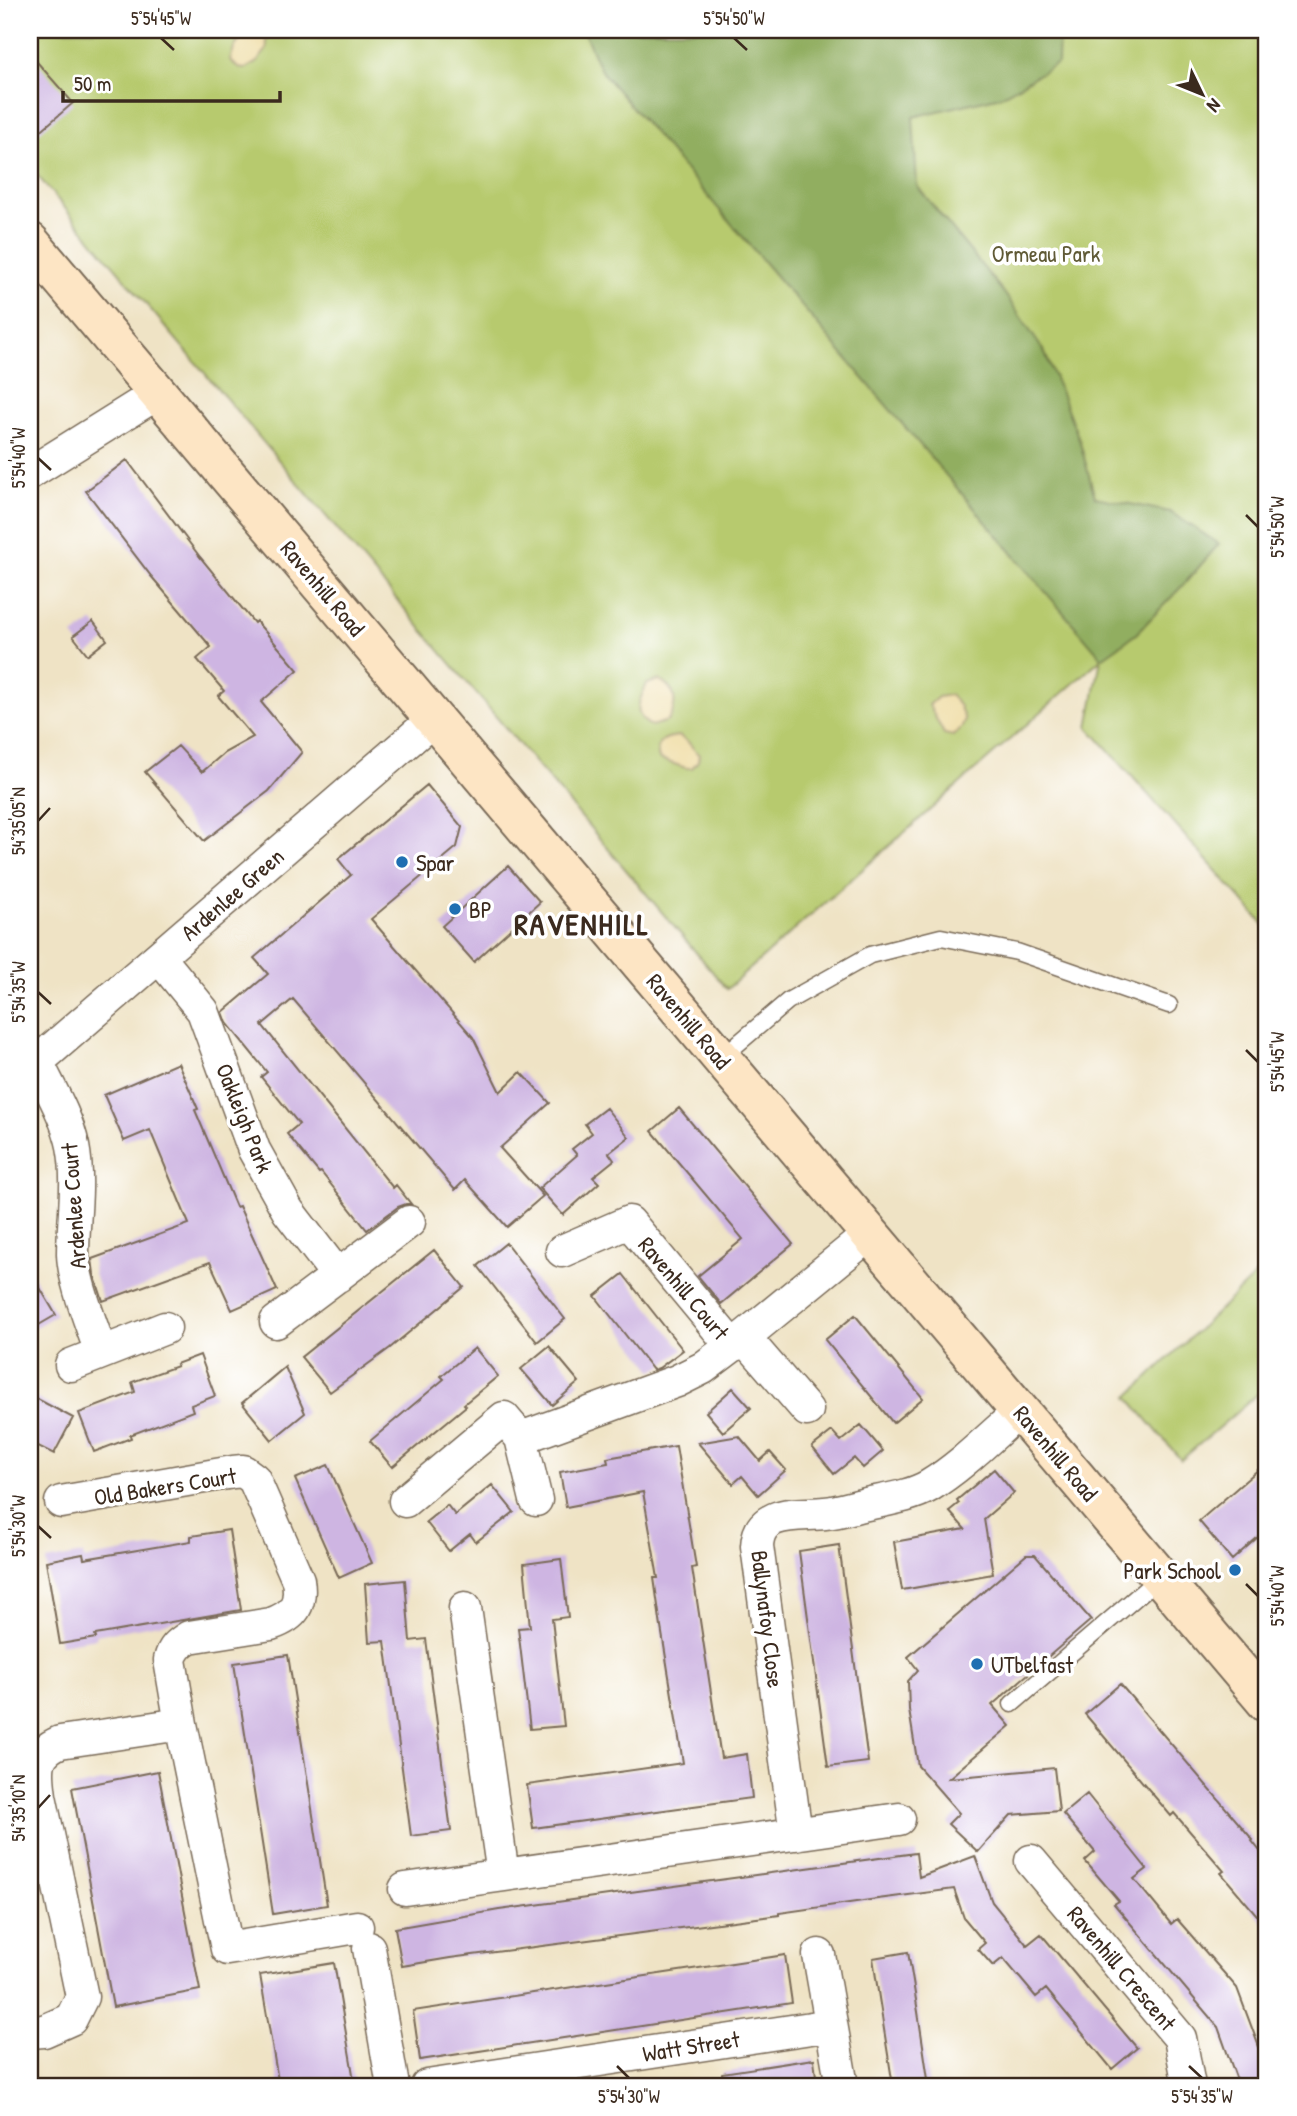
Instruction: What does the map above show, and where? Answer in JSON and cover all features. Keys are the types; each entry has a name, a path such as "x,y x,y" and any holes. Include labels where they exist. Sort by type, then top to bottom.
{"main road":[{"name":"Ravenhill Road","path":"30,242 1161,1576 1262,1686"}],"street":[{"path":"30,472 158,393"},
{"name":"Ardenlee Green","path":"33,1065 434,719"},
{"name":"Oakleigh Park","path":"159,957 203,1012 254,1150 288,1211 338,1276"},
{"name":"Ardenlee Court","path":"33,1065 65,1120 73,1148 76,1211 73,1256 80,1289 101,1353"},
{"path":"276,1322 409,1222"},
{"name":"Ravenhill Court","path":"562,1251 629,1222 738,1342 807,1410"},
{"name":"Ravenhill Court","path":"521,1438 677,1381 703,1368 870,1234"},
{"path":"71,1365 165,1328"},
{"name":"Ballynafoy Close","path":"796,1834 758,1535 774,1518 826,1513 901,1496 927,1487 1020,1410"},
{"path":"405,1501 504,1418 521,1438 536,1500"},
{"name":"Old Bakers Court","path":"61,1502 233,1472 243,1471 254,1479 299,1580 299,1602 293,1612 283,1620 271,1624 189,1637 173,1650 170,1660 227,1949 363,1937 393,2086"},
{"path":"465,1608 503,1875"},
{"path":"30,2032 44,2031 71,2019 82,1997 40,1796 37,1772 38,1738 60,1742 181,1724"},
{"path":"405,1889 899,1819"},
{"name":"Ravenhill Crescent","path":"1031,1861 1180,2038 1189,2086"},
{"path":"819,1955 842,2086"},
{"name":"Watt Street","path":"427,2086 831,2025"}],"lane":[{"path":"721,1058 788,1001 870,955 941,937 1017,952 1169,1005"},
{"path":"1012,1704 1161,1576"}],"green space":[{"name":"Ormeau Park","path":"30,30 1267,30 1267,928 1088,727 1101,659 727,989 30,167"},
{"path":"583,30 1059,30 1058,63 1001,96 913,117 917,186 1005,294 1045,353 1079,439 1095,497 1170,512 1219,544 1136,634 1102,658 601,71"},
{"path":"1267,1264 1267,1386 1181,1460 1128,1397"}],"sand":[{"path":"247,30 266,31 267,49 257,62 245,69 238,68 230,60 234,48"},
{"path":"659,680 672,692 673,709 668,721 651,726 641,717 638,707 647,684"},
{"path":"950,695 959,705 965,720 953,736 944,734 929,705 938,697"},
{"path":"679,736 699,755 692,768 659,759 659,745 669,738"}],"building":[{"path":"30,54 73,103 30,140"},
{"path":"127,460 200,557 254,623 256,621 298,670 261,702 302,752 269,791 204,841 145,772 178,746 202,772 224,753 253,737 218,696 224,691 197,659 211,647 151,576 86,491"},
{"path":"93,621 107,640 88,655 73,636"},
{"path":"427,785 462,827 457,847 371,919 473,1037 500,1092 521,1072 550,1103 500,1148 543,1196 507,1227 465,1180 455,1190 293,999 262,1025 393,1188 396,1185 411,1204 398,1207 367,1230 287,1134 299,1124 261,1077 267,1072 227,1023 223,1012 268,974 254,958 351,875 338,859"},
{"path":"508,866 540,902 474,962 442,926"},
{"path":"178,1063 236,1207 239,1206 277,1290 232,1310 210,1262 103,1301 94,1274 92,1259 189,1224 150,1130 124,1141 104,1095"},
{"path":"606,1108 629,1137 609,1153 614,1160 593,1177 599,1183 563,1215 539,1188 577,1155 572,1149 592,1133 585,1124"},
{"path":"679,1108 793,1244 721,1304 698,1276 743,1239 652,1131"},
{"path":"506,1243 565,1319 537,1342 478,1266"},
{"path":"434,1250 464,1287 390,1348 330,1392 301,1357"},
{"path":"30,1271 56,1315 30,1330"},
{"path":"623,1274 683,1350 659,1368 653,1370 595,1296"},
{"path":"855,1315 923,1398 893,1423 825,1340"},
{"path":"549,1346 579,1382 552,1405 521,1369"},
{"path":"475,1348 498,1376 392,1467 370,1441 444,1379 441,1376"},
{"path":"200,1355 215,1396 191,1405 193,1411 94,1452 79,1413 135,1392 132,1382"},
{"path":"285,1367 305,1413 272,1440 242,1403"},
{"path":"733,1388 751,1408 723,1432 706,1412"},
{"path":"30,1395 73,1418 54,1454 30,1442"},
{"path":"861,1425 883,1451 863,1468 854,1458 834,1474 812,1447 832,1431 841,1441"},
{"path":"739,1436 760,1461 770,1452 786,1470 758,1495 742,1476 733,1484 698,1443"},
{"path":"676,1446 696,1567 692,1568 721,1758 747,1754 752,1798 533,1828 527,1785 683,1763 654,1578 658,1578 643,1492 566,1507 560,1472 608,1463 607,1458"},
{"path":"1267,1462 1267,1529 1232,1560 1199,1521"},
{"path":"328,1465 372,1563 339,1578 295,1479"},
{"path":"994,1469 1014,1493 984,1519 993,1574 902,1590 894,1542 965,1529 949,1511 959,1503 957,1500"},
{"path":"492,1485 514,1512 476,1542 470,1534 449,1551 426,1522 447,1505 455,1515"},
{"path":"229,1530 241,1610 95,1635 96,1638 60,1644 46,1561 83,1554 84,1559 191,1541 191,1536"},
{"path":"839,1545 868,1762 828,1767 799,1551"},
{"name":"UTbelfast","path":"1026,1555 1035,1555 1091,1620 992,1705 1010,1726 949,1778 1054,1768 1059,1811 1011,1815 978,1852 948,1824 959,1813 918,1766 909,1710 908,1681 918,1670 908,1657"},
{"path":"561,1559 568,1617 552,1619 564,1726 530,1729 518,1628 530,1627 524,1564"},
{"path":"405,1580 410,1641 426,1639 451,1831 411,1836 385,1641 369,1642 365,1584"},
{"path":"288,1655 327,1905 273,1914 234,1663"},
{"path":"1120,1684 1267,1860 1267,1927 1221,1873 1224,1871 1174,1813 1171,1816 1085,1714"},
{"path":"158,1771 200,1990 113,2007 72,1788"},
{"path":"1087,1794 1147,1869 1134,1879 1171,1924 1177,1919 1237,1988 1265,2063 1267,2086 1239,2086 1218,2027 1114,1904 1119,1901 1085,1861 1095,1852 1063,1814"},
{"path":"916,1853 919,1877 975,1856 992,1902 1027,1945 1041,1934 1137,2048 1112,2069 1046,1989 1036,1997 1003,1958 993,1966 978,1949 985,1943 964,1918 954,1889 402,1966 395,1928 499,1910"},
{"path":"908,1952 929,2086 893,2086 879,1998 873,1958"},
{"path":"785,1955 792,2003 420,2060 413,2011"},
{"path":"334,1963 355,2086 279,2086 260,1975"},
{"path":"814,2059 817,2086 723,2086 722,2073"}],"place":[{"name":"Spar","path":"402,862"},
{"name":"BP","path":"455,909"},
{"name":"Park School","path":"1235,1570"},
{"name":"UTbelfast","path":"977,1664"}],"district":[{"name":"RAVENHILL","path":"582,924"}]}
